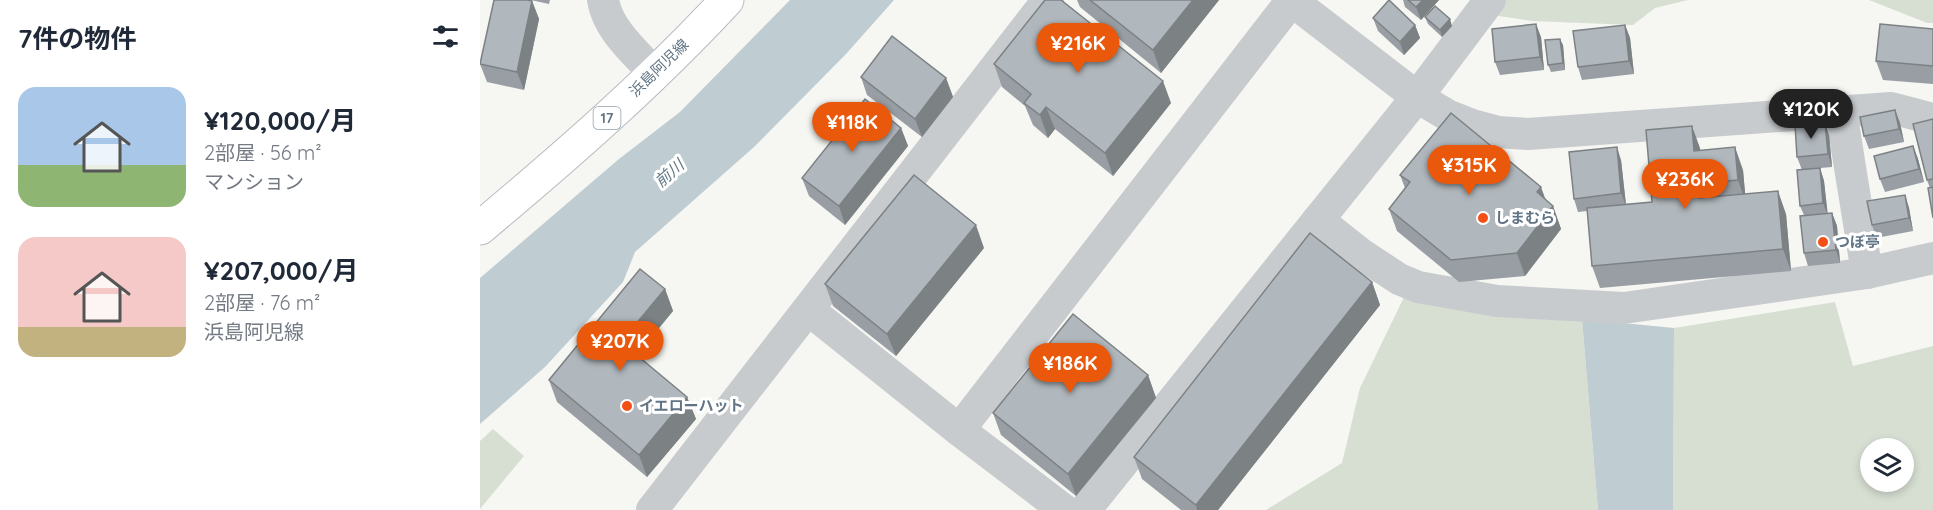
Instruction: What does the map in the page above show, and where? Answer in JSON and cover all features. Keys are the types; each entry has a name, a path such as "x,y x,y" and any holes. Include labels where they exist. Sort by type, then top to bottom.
{"main road":[{"name":"浜島阿児線","path":"480,228 655,74 727,0"}],"street":[{"path":"603,0 605,10 614,27 655,74"},
{"path":"652,510 1048,0"},
{"path":"959,430 1292,0 1417,97 1449,116 1498,132 1528,134 1891,108 1933,119"},
{"path":"1085,510 1417,97 1490,0"},
{"path":"1841,111 1867,273"},
{"path":"1318,220 1361,254 1399,279 1418,287 1497,301 1624,308 1867,273 1933,258"},
{"path":"809,310 959,430 1064,510"}],"shaded area":[{"path":"1496,0 1688,0 1655,8 1633,25 1532,21 1485,14"},
{"path":"1869,0 1933,0 1933,23 1927,23"},
{"path":"1406,293 1582,319 1598,510 1266,510 1342,463 1360,388"},
{"path":"1835,302 1853,366 1933,346 1933,510 1673,510 1674,328"},
{"path":"493,429 524,456 480,509 480,441"}],"water":[{"name":"前川","path":"790,0 894,0 846,54 754,147 635,252 623,282 545,367 480,424 480,278 619,159 680,112"},
{"path":"1582,319 1674,328 1673,510 1598,510"}],"building":[{"path":"494,0 532,1 517,72 480,64"},
{"path":"1045,0 1061,0 1163,81 1105,153 1046,107 1040,115 1024,103 1031,94 994,64"},
{"path":"1090,0 1193,0 1153,50"},
{"path":"1389,0 1415,25 1400,42 1373,18"},
{"path":"1408,0 1423,0 1416,7"},
{"path":"1435,6 1450,19 1440,30 1425,17"},
{"path":"1536,24 1540,57 1495,62 1492,29"},
{"path":"1880,24 1933,29 1933,66 1876,61"},
{"path":"1625,25 1629,61 1578,67 1573,31"},
{"path":"892,36 946,78 915,119 861,77"},
{"path":"1560,39 1563,63 1548,65 1545,40"},
{"path":"865,99 901,128 839,206 802,178"},
{"path":"1895,110 1899,129 1864,136 1860,117"},
{"path":"1451,113 1541,187 1537,192 1553,206 1517,253 1451,260 1389,209 1410,182 1400,175"},
{"path":"1933,119 1933,179 1927,180 1913,124"},
{"path":"1825,122 1828,154 1797,157 1795,125"},
{"path":"1692,126 1694,151 1735,147 1738,180 1697,184 1699,198 1778,191 1783,249 1592,266 1587,208 1652,202 1646,130"},
{"path":"1913,146 1919,169 1880,179 1874,156"},
{"path":"1617,147 1621,193 1574,199 1569,152"},
{"path":"1820,168 1823,203 1800,206 1797,170"},
{"path":"914,175 976,225 887,334 825,284"},
{"path":"1933,187 1933,218 1928,188"},
{"path":"1905,195 1909,218 1872,225 1867,201"},
{"path":"1832,213 1836,250 1804,253 1800,216"},
{"path":"1310,233 1372,282 1196,505 1134,457"},
{"path":"640,269 665,289 621,342 687,397 639,455 549,380"},
{"path":"1073,314 1148,375 1068,474 993,413"}],"place":[{"name":"しまむら","path":"1483,218"},
{"name":"つぼ亭","path":"1823,242"},
{"name":"イエローハット","path":"627,406"}]}
